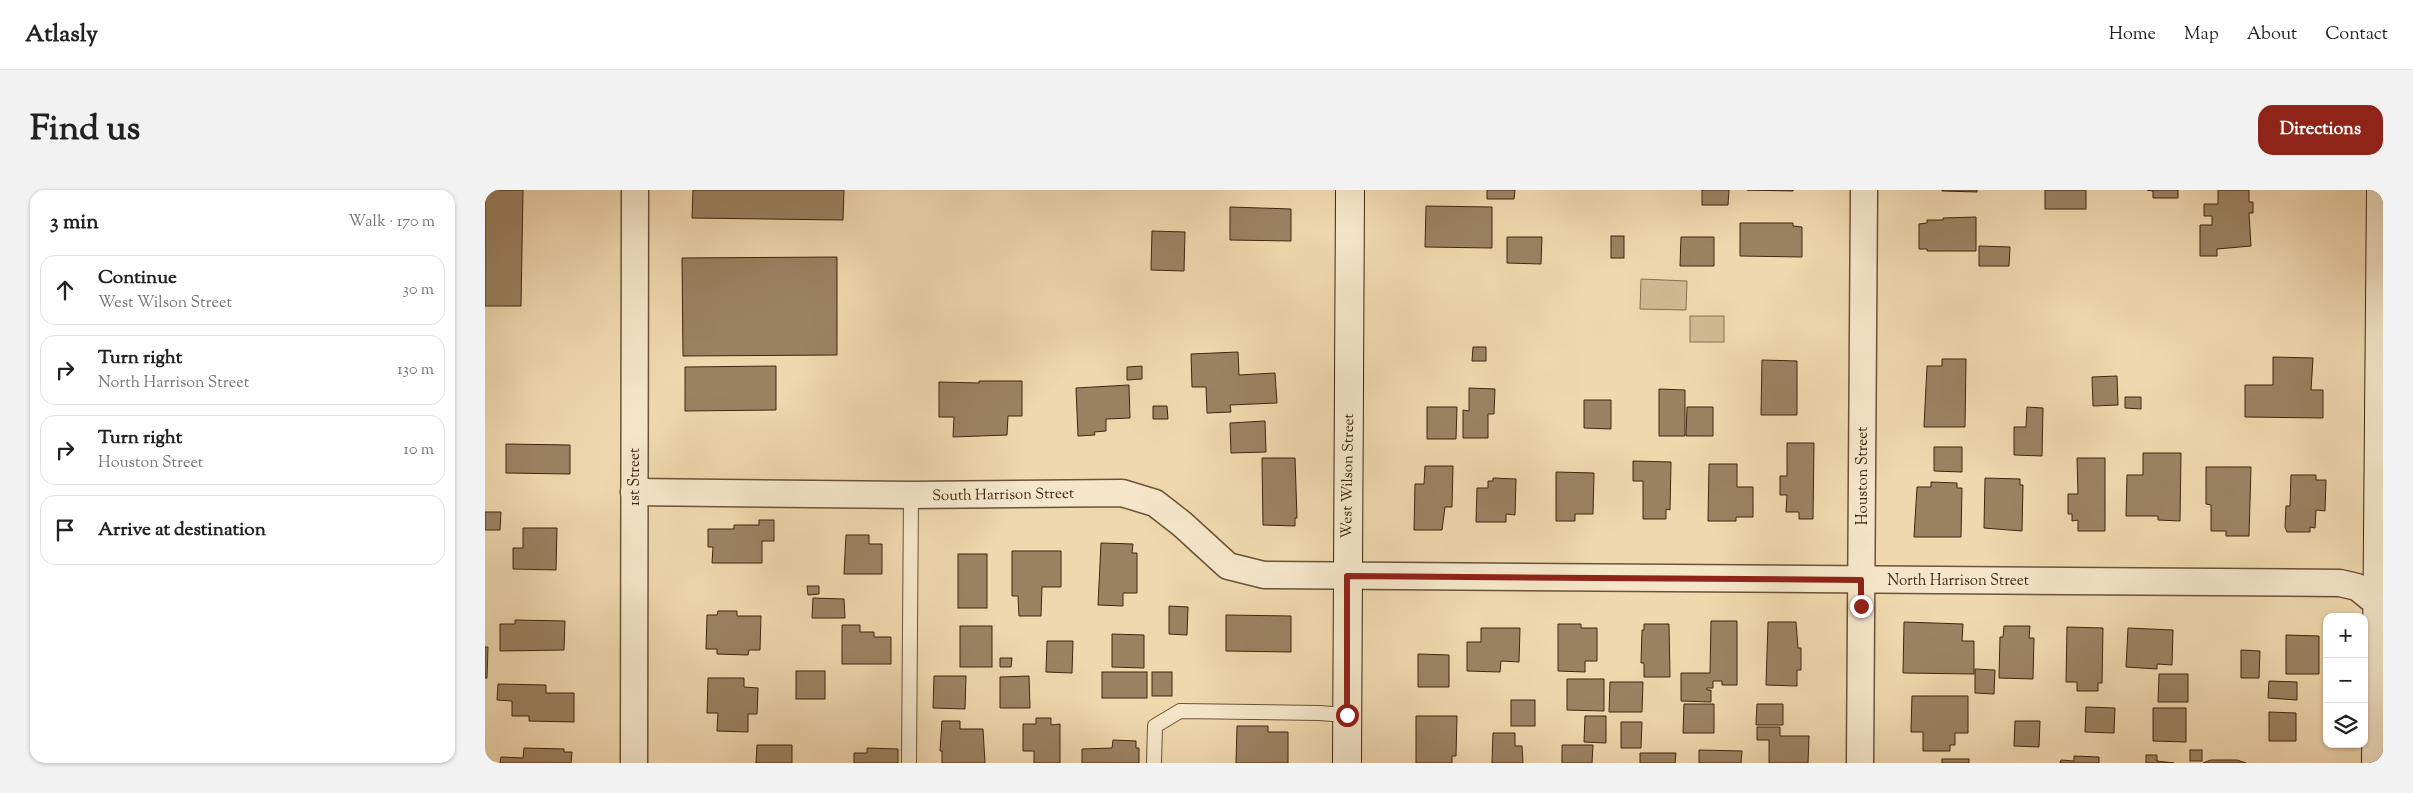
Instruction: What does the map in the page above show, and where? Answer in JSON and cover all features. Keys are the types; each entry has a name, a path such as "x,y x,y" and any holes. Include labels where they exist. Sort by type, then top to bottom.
{"main road":[{"name":"West Wilson Street","path":"1347,763 1350,190"},
{"path":"2376,763 2381,604 2381,190"}],"street":[{"name":"1st Street","path":"633,763 635,190"},
{"name":"Houston Street","path":"1860,763 1864,190"},
{"name":"South Harrison Street","path":"634,492 911,495 1122,493 1155,503 1182,524 1228,566 1264,575 1347,576"},
{"name":"North Harrison Street","path":"1347,576 2340,583 2357,587 2381,604"}],"lane":[{"path":"909,763 911,495"},
{"path":"1154,763 1155,726 1180,711 1347,715"}],"shaded area":[{"path":"1641,279 1687,281 1686,310 1640,309"},
{"path":"1690,316 1724,316 1724,342 1690,342"}],"building":[{"path":"485,190 523,190 521,306 485,306"},
{"path":"693,190 844,190 843,220 692,218"},
{"path":"1487,190 1515,190 1514,199 1487,199"},
{"path":"1702,190 1729,190 1728,205 1702,205"},
{"path":"1747,190 1793,190 1793,191"},
{"path":"1977,190 1977,192 1942,191"},
{"path":"2045,190 2086,190 2086,209 2045,209"},
{"path":"2147,190 2178,190 2178,198 2153,198 2153,191"},
{"path":"2218,190 2249,190 2249,202 2253,202 2253,213 2249,213 2251,246 2217,249 2217,256 2200,256 2200,225 2212,225 2212,216 2204,216 2204,204 2218,204"},
{"path":"1426,206 1492,207 1492,248 1425,247"},
{"path":"1230,207 1291,209 1291,241 1230,240"},
{"path":"1976,217 1976,251 1927,251 1927,249 1919,249 1919,224 1927,223 1927,220 1943,220 1943,218"},
{"path":"1740,223 1793,223 1793,226 1802,227 1802,257 1740,256"},
{"path":"1152,231 1185,232 1184,271 1151,270"},
{"path":"1611,236 1624,236 1624,258 1611,258"},
{"path":"1507,237 1542,237 1541,264 1507,263"},
{"path":"1681,237 1714,237 1714,266 1680,266"},
{"path":"1979,246 2010,247 2009,266 1979,266"},
{"path":"837,257 837,355 683,356 682,258"},
{"path":"1473,347 1486,347 1486,361 1472,361"},
{"path":"1238,352 1239,375 1275,373 1277,403 1230,405 1231,412 1207,413 1206,387 1192,387 1191,354"},
{"path":"2273,357 2313,358 2311,390 2323,390 2323,418 2245,417 2245,385 2273,385"},
{"path":"1942,359 1966,359 1965,427 1924,427 1927,366 1942,366"},
{"path":"1762,360 1797,361 1797,415 1761,415"},
{"path":"776,366 776,410 685,411 685,367"},
{"path":"1142,366 1142,379 1127,380 1127,367"},
{"path":"2117,376 2118,405 2093,406 2092,377"},
{"path":"979,381 1022,381 1022,416 1008,416 1007,435 953,437 954,417 939,417 939,382 979,383"},
{"path":"1129,385 1130,418 1106,419 1106,431 1094,432 1095,435 1078,436 1076,388"},
{"path":"1469,388 1495,389 1494,414 1488,414 1488,438 1463,438 1463,410 1469,411"},
{"path":"1659,389 1685,390 1685,436 1659,436"},
{"path":"2125,397 2141,397 2141,409 2125,408"},
{"path":"1584,400 1611,400 1611,429 1584,428"},
{"path":"1153,406 1167,406 1168,419 1153,419"},
{"path":"1427,407 1457,407 1456,439 1427,439"},
{"path":"1687,407 1713,407 1713,436 1686,436"},
{"path":"2027,407 2043,408 2042,456 2014,455 2014,427 2026,427"},
{"path":"1265,421 1266,452 1231,453 1230,423"},
{"path":"1787,443 1814,443 1813,519 1799,519 1799,512 1786,512 1787,495 1780,495 1780,476 1787,476"},
{"path":"506,444 570,445 570,474 506,473"},
{"path":"1934,447 1962,447 1962,472 1934,471"},
{"path":"2143,453 2181,453 2180,521 2158,520 2158,516 2126,516 2127,475 2143,475"},
{"path":"1262,458 1295,458 1297,518 1295,518 1295,526 1263,525"},
{"path":"2077,458 2105,458 2105,531 2078,531 2078,520 2072,521 2072,514 2068,514 2068,494 2078,494"},
{"path":"1633,461 1671,462 1670,510 1666,509 1666,519 1643,519 1643,481 1633,481"},
{"path":"1709,464 1737,464 1737,487 1753,487 1753,517 1736,517 1736,521 1708,521"},
{"path":"1425,466 1453,466 1452,507 1445,507 1442,530 1414,530 1415,484 1424,484"},
{"path":"2206,467 2251,467 2249,536 2226,536 2226,531 2211,531 2211,505 2206,504"},
{"path":"1556,472 1594,473 1593,514 1575,514 1575,521 1556,521"},
{"path":"2291,475 2316,475 2316,480 2326,480 2325,511 2316,510 2315,528 2310,527 2310,532 2287,532 2285,527 2286,506 2290,506"},
{"path":"1493,478 1516,479 1515,515 1506,514 1506,522 1476,522 1477,488 1488,488 1488,481 1493,481"},
{"path":"1985,478 2020,479 2020,485 2023,485 2022,531 1984,528"},
{"path":"1931,482 1957,483 1957,488 1962,488 1961,537 1914,537 1917,487 1931,487"},
{"path":"485,512 501,512 500,530 485,530"},
{"path":"759,520 774,520 774,541 762,541 762,563 712,563 713,547 708,547 708,529 734,529 734,525 759,525"},
{"path":"523,528 557,528 556,570 513,569 513,548 523,548"},
{"path":"846,535 869,535 869,544 882,544 882,574 844,574"},
{"path":"1101,543 1133,544 1132,553 1137,553 1137,593 1123,593 1123,606 1098,605"},
{"path":"1012,551 1061,551 1061,587 1042,587 1041,616 1019,616 1018,596 1012,596"},
{"path":"958,554 987,554 987,608 958,608"},
{"path":"807,586 819,586 819,594 808,595"},
{"path":"813,598 844,599 845,618 812,618"},
{"path":"1169,606 1188,607 1187,635 1169,634"},
{"path":"718,611 737,611 737,616 761,616 760,650 749,650 748,655 717,654 717,649 706,649 707,615 717,615"},
{"path":"1226,615 1291,616 1291,652 1226,651"},
{"path":"515,620 565,621 564,650 500,651 500,624 515,624"},
{"path":"1711,621 1737,621 1737,685 1722,685 1722,681 1713,681 1713,688 1707,688 1707,690 1711,690 1711,702 1681,701 1681,673 1710,673"},
{"path":"1768,622 1796,622 1798,648 1801,648 1801,670 1797,670 1797,686 1766,685"},
{"path":"1904,622 1963,624 1962,641 1974,641 1974,674 1903,673"},
{"path":"1558,624 1581,624 1581,628 1597,628 1597,661 1585,661 1585,672 1558,671"},
{"path":"1644,624 1669,624 1670,677 1644,677 1644,663 1641,663 1642,630 1644,630"},
{"path":"842,625 860,625 860,632 874,632 874,637 891,637 891,664 842,664"},
{"path":"960,626 992,626 992,667 960,667"},
{"path":"2004,626 2030,626 2029,638 2034,638 2033,679 1999,678 2000,637 2003,637"},
{"path":"2067,627 2103,628 2102,683 2098,683 2098,691 2077,691 2077,682 2066,682"},
{"path":"1481,628 1520,628 1519,662 1501,661 1500,672 1467,671 1467,642 1481,642"},
{"path":"2128,628 2173,630 2172,665 2157,664 2157,669 2126,667"},
{"path":"1112,634 1144,635 1144,668 1112,667"},
{"path":"2286,635 2319,636 2319,674 2286,674"},
{"path":"1047,641 1073,641 1072,673 1046,672"},
{"path":"485,647 488,647 487,678 485,678"},
{"path":"2241,650 2260,651 2259,678 2241,678"},
{"path":"1418,654 1449,655 1449,687 1418,687"},
{"path":"1000,658 1012,658 1011,667 1000,667"},
{"path":"1975,669 1995,670 1994,694 1975,693"},
{"path":"796,671 825,671 825,699 796,699"},
{"path":"1102,672 1147,672 1147,698 1102,698"},
{"path":"1152,672 1172,672 1172,696 1152,696"},
{"path":"2159,674 2188,674 2188,702 2158,702"},
{"path":"934,676 966,676 965,709 933,708"},
{"path":"1029,676 1030,708 1000,708 1000,677"},
{"path":"708,678 744,678 744,687 758,688 757,714 748,714 748,732 717,731 718,713 707,713"},
{"path":"1567,679 1604,679 1604,711 1567,710"},
{"path":"2269,681 2297,682 2297,700 2268,698"},
{"path":"1610,682 1643,682 1642,712 1609,712"},
{"path":"498,684 546,685 546,693 574,693 574,722 529,721 529,716 512,716 512,701 497,700"},
{"path":"1912,696 1968,696 1968,733 1955,733 1955,745 1950,745 1950,751 1923,751 1923,732 1911,732"},
{"path":"1511,700 1535,700 1535,726 1511,726"},
{"path":"1684,704 1714,704 1714,733 1683,733"},
{"path":"1757,704 1783,704 1783,725 1756,725"},
{"path":"2086,707 2115,708 2114,733 2085,732"},
{"path":"2153,708 2186,708 2186,742 2153,741"},
{"path":"2269,712 2296,713 2296,741 2269,741"},
{"path":"1416,716 1457,716 1456,756 1452,756 1452,763 1416,763"},
{"path":"1585,716 1606,716 1606,743 1584,742"},
{"path":"1036,718 1051,718 1051,725 1060,724 1060,763 1034,763 1034,751 1023,751 1023,724 1036,724"},
{"path":"942,721 960,721 960,729 983,729 985,763 942,763 942,751 940,751"},
{"path":"2015,721 2040,721 2039,747 2014,746"},
{"path":"1621,722 1642,722 1641,748 1621,748"},
{"path":"1237,726 1268,726 1268,732 1288,732 1288,763 1236,763"},
{"path":"1757,727 1780,727 1780,736 1809,736 1808,763 1769,763 1769,740 1757,740"},
{"path":"1493,733 1515,733 1515,746 1522,746 1523,763 1492,763"},
{"path":"1113,740 1136,741 1136,748 1139,748 1139,763 1082,763 1082,749 1112,748"},
{"path":"757,745 792,745 792,763 756,763"},
{"path":"1562,745 1593,745 1592,763 1562,763"},
{"path":"524,748 564,749 564,752 572,752 571,763 500,763 501,757 523,758"},
{"path":"867,748 898,749 898,763 854,763 854,753 867,753"},
{"path":"1699,750 1742,751 1741,763 1699,763"},
{"path":"2190,750 2202,750 2202,761 2190,761"},
{"path":"1640,753 1676,753 1675,763 1640,763"},
{"path":"2146,755 2157,755 2157,761 2174,763 2146,763"},
{"path":"2074,756 2099,757 2099,763 2060,763 2061,760 2074,761"},
{"path":"1942,759 1969,759 1969,763 1942,763"},
{"path":"2211,760 2237,760 2246,763 2203,763"}],"route":[{"path":"1347,715 1347,576 1861,580 1861,606"}]}
